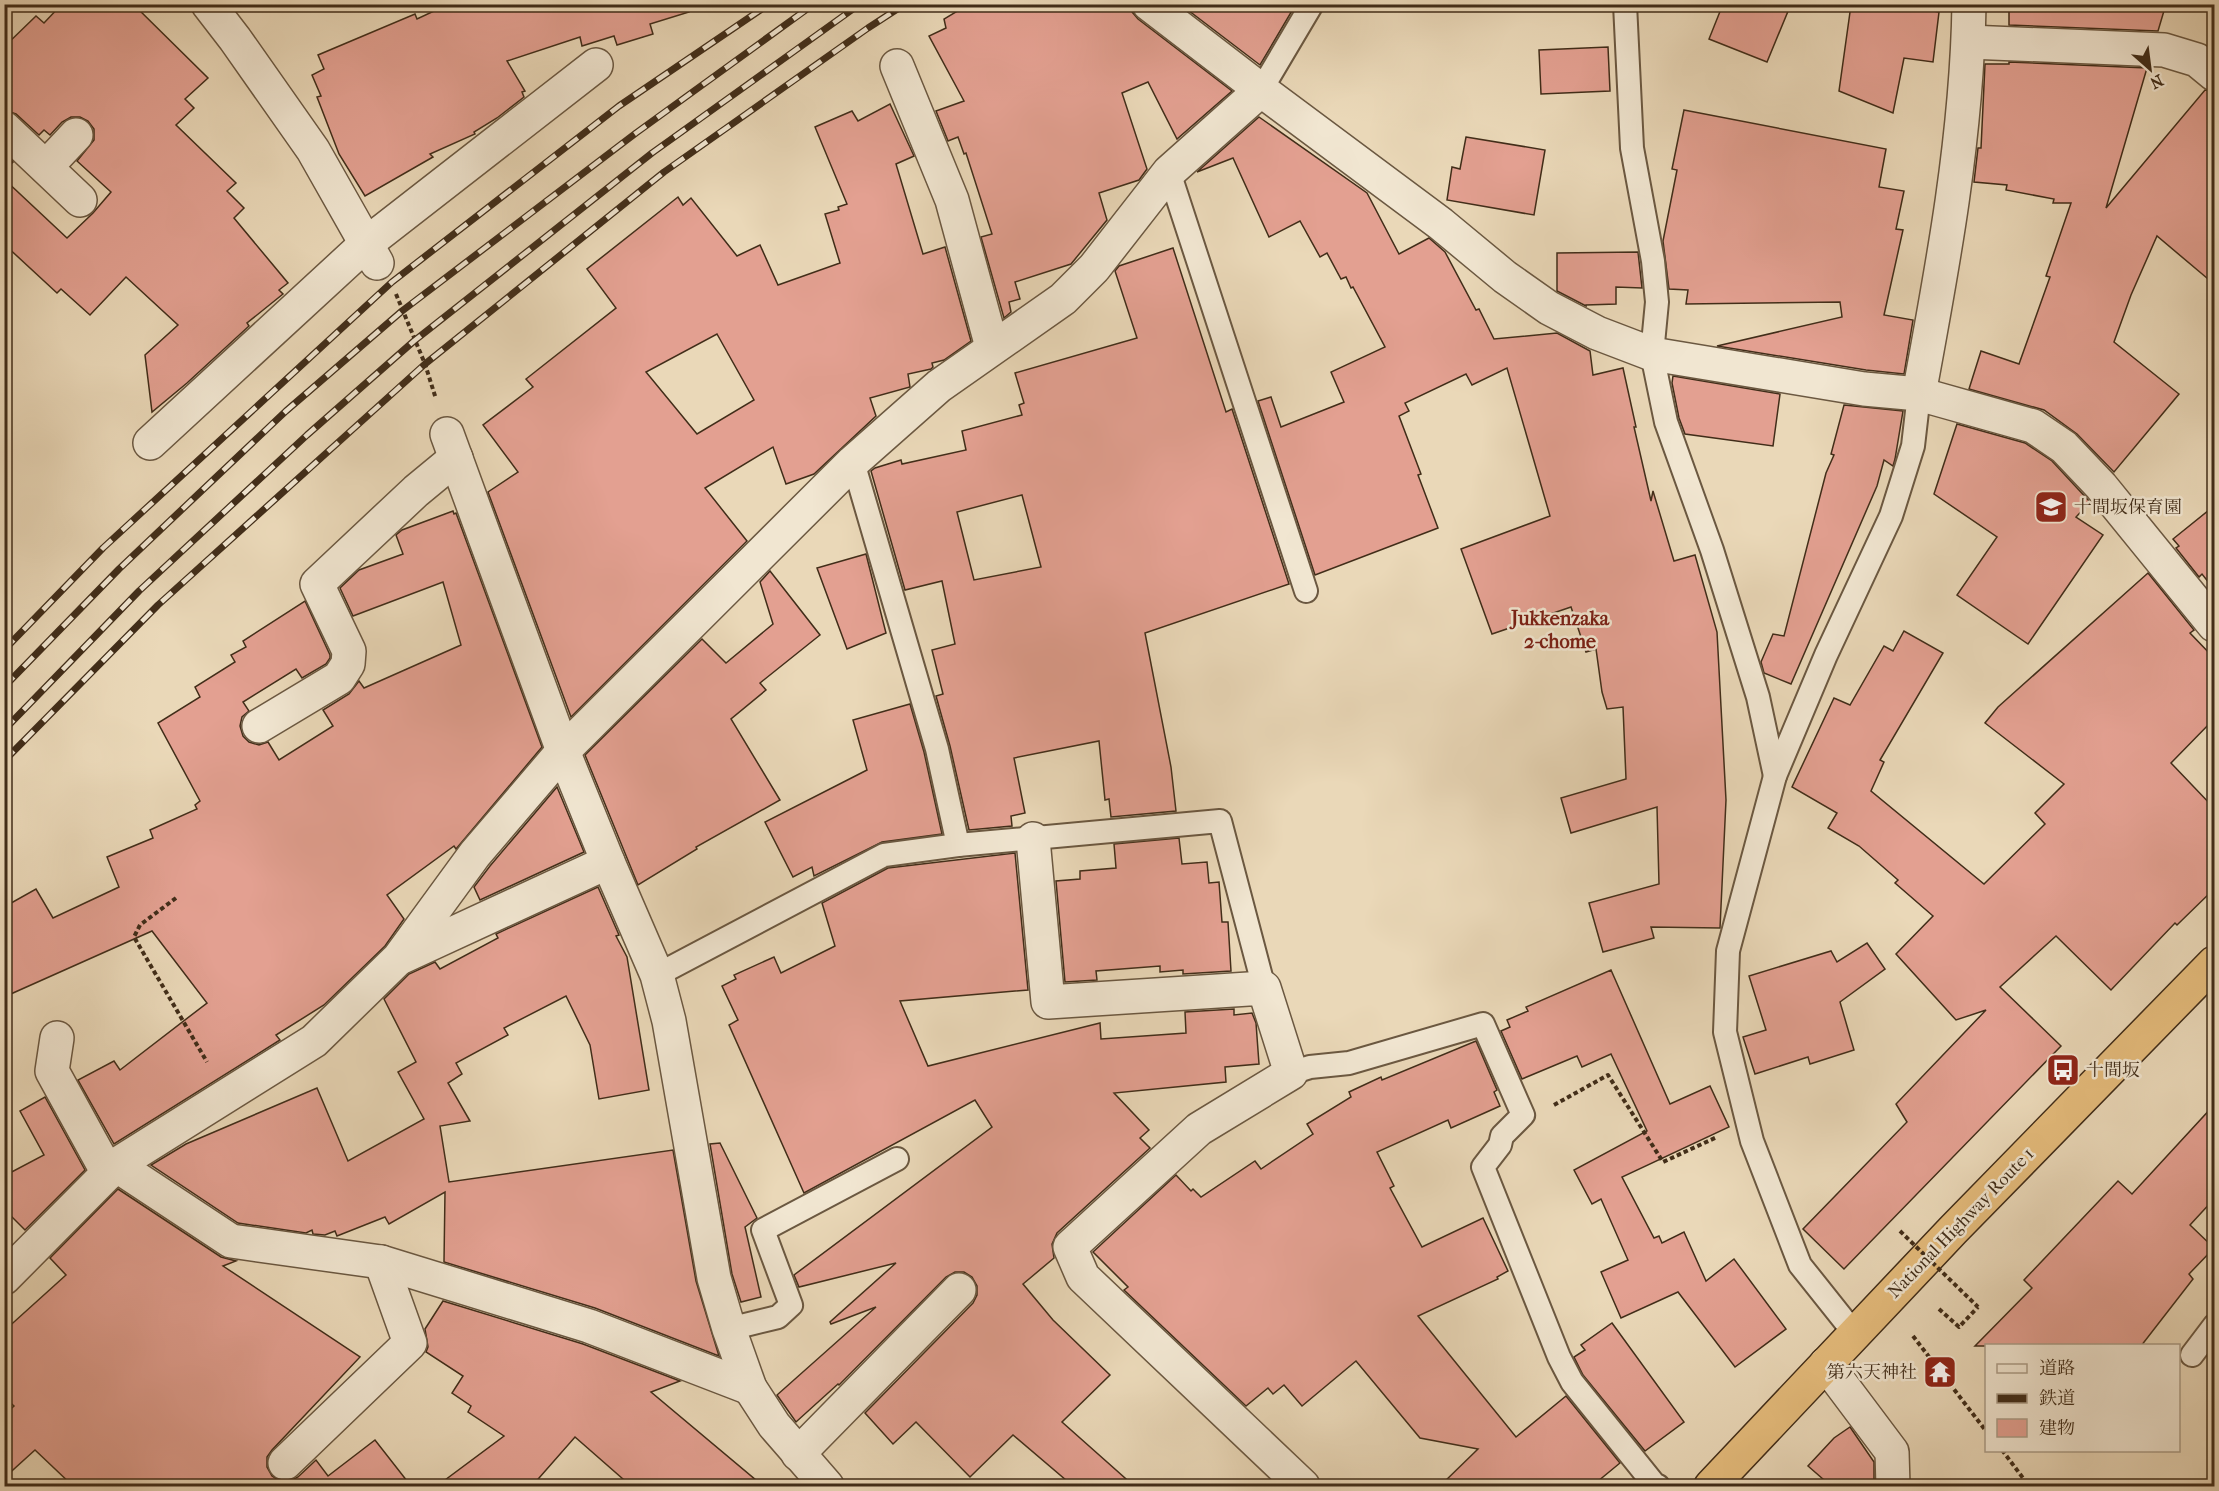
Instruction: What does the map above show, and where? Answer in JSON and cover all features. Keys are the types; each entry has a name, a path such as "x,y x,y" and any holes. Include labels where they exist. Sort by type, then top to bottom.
{"highway":[{"name":"National Highway Route 1","path":"1711,1486 2214,963"}],"street":[{"path":"208,4 313,150 372,253"},
{"path":"1149,4 1441,224 1504,277 1549,308 1597,333 1652,354 1864,389 1919,394 2033,426 2064,447 2101,486 2214,625"},
{"path":"1919,394 1944,263 1962,132 1969,42 1969,4"},
{"path":"1969,42 2164,50 2197,60 2214,74"},
{"path":"150,443 596,65"},
{"path":"897,66 952,200 992,347"},
{"path":"4,1278 112,1169 314,1041 399,958 475,854 564,751 854,462 939,386 1063,299 1094,268 1169,172 1261,90"},
{"path":"4,128 80,200"},
{"path":"46,167 76,135"},
{"path":"259,726 339,678 348,663 349,651 317,584 416,491 451,446"},
{"path":"451,446 564,751 608,862 657,975 669,1021 714,1278 750,1388 774,1425 827,1486"},
{"path":"1033,839 1048,1002 1264,988 1290,1073 1199,1129 1070,1247 1083,1277 1303,1486"},
{"path":"399,958 608,862"},
{"path":"57,1038 52,1071 112,1169 231,1241 381,1262 590,1326 750,1388"},
{"path":"285,1463 410,1343 381,1262"},
{"path":"798,1454 958,1290"},
{"path":"1826,1364 1892,1452 1893,1486"}],"lane":[{"path":"1261,90 1312,4"},
{"path":"1625,4 1632,148 1653,261 1657,302 1652,354 1666,422 1712,550 1758,697 1775,776"},
{"path":"1169,172 1306,591"},
{"path":"1855,1334 1800,1265 1752,1141 1725,1032 1728,951 1775,776 1826,655 1891,516 1913,446 1919,394"},
{"path":"854,462 937,749 958,845"},
{"path":"657,975 884,855 958,845 1220,821 1264,988"},
{"path":"1290,1073 1311,1067 1349,1063 1483,1024 1522,1116 1502,1136 1500,1145 1483,1167 1559,1357 1572,1382 1658,1486"},
{"path":"729,1329 778,1317 790,1305 763,1230 897,1159"},
{"path":"2192,1355 2214,1326"}],"path":[{"path":"372,253 392,282 425,364 451,446"},
{"path":"176,898 140,925 134,937 226,1096"},
{"path":"1522,1116 1532,1118 1608,1075 1664,1162 1747,1123"},
{"path":"1900,1231 1978,1307 1959,1327 1939,1309"},
{"path":"1913,1336 1985,1430"},
{"path":"2004,1452 2030,1486"}],"building":[{"path":"62,4 133,4 208,78 185,99 194,108 176,125 236,183 227,191 244,208 234,218 288,283 279,290 283,294 247,323 249,326 152,412 145,355 178,325 126,277 90,315 61,289 57,293 4,244 4,179 67,238 111,192 77,161 94,140 94,129 88,121 80,117 71,117 62,122 50,135 44,130 39,135 16,114 4,110 4,47 36,16 44,23"},
{"path":"449,4 688,4 689,12 650,24 653,34 617,45 614,36 582,46 580,37 507,61 525,91 522,92 524,97 474,132 475,134 430,154 433,157 365,196 339,154 317,97 321,96 312,75 324,69 318,55 415,14 417,19"},
{"path":"969,4 1131,4 1132,12 1138,19 1232,91 1177,139 1148,82 1122,93 1147,169 1139,180 1099,193 1107,220 1071,264 1015,282 1020,299 1009,302 1011,312 1004,318 981,237 992,234 966,153 964,154 958,137 948,141 936,111 964,101 929,36 946,28 944,19"},
{"path":"1180,4 1296,4 1260,65"},
{"path":"1723,4 1791,4 1767,62 1709,39"},
{"path":"1880,4 1934,4 1933,11 1939,12 1933,62 1904,58 1893,113 1839,91 1851,5 1880,8"},
{"path":"2009,4 2166,4 2158,31 2009,25"},
{"path":"1608,47 1610,91 1541,94 1539,50"},
{"path":"2009,62 2147,68 2106,208 2205,90 2214,92 2214,284 2157,236 2131,295 2114,342 2179,394 2114,472 2077,434 2044,410 1969,389 1981,351 2019,364 2050,277 2046,276 2071,203 2053,203 2054,199 2006,190 2007,185 1974,182 1978,148 1981,148 1985,64 2009,64"},
{"path":"890,104 914,156 896,164 923,254 945,247 971,341 944,360 932,363 931,369 908,374 910,387 870,398 876,416 814,474 786,484 773,447 705,488 747,541 571,717 488,492 518,472 483,425 533,387 526,379 616,308 587,269 678,197 683,205 691,198 737,256 760,245 778,285 840,263 825,214 839,210 838,207 847,204 815,127 852,111 858,121","holes":["717,334 754,400 697,434 646,372"]},
{"path":"1684,110 1886,149 1879,187 1904,191 1896,229 1903,230 1884,315 1913,320 1904,374 1717,346 1842,317 1840,302 1686,304 1688,290 1669,289 1663,241 1677,170 1672,169"},
{"path":"1259,117 1367,193 1399,254 1429,238 1445,252 1494,339 1557,333 1590,351 1593,375 1623,368 1651,501 1653,491 1674,561 1695,555 1717,632 1726,800 1720,928 1651,927 1654,938 1603,952 1589,903 1659,884 1657,807 1571,833 1561,798 1626,779 1623,707 1607,709 1602,692 1596,649 1586,652 1571,607 1492,634 1461,549 1550,516 1507,368 1472,385 1466,374 1405,403 1409,411 1399,416 1438,528 1315,575 1258,401 1271,397 1281,427 1344,402 1331,372 1385,347 1353,287 1351,288 1346,277 1341,279 1327,253 1320,257 1300,221 1269,237 1233,158 1197,172"},
{"path":"1466,137 1545,150 1534,215 1447,200 1452,167 1460,169"},
{"path":"4,154 13,162 4,171"},
{"path":"1173,248 1226,412 1232,409 1289,584 1145,633 1171,767 1176,811 1111,817 1109,799 1105,800 1099,741 1014,758 1025,813 1011,816 1012,826 969,830 936,696 943,694 932,650 955,644 942,581 905,590 871,471 901,460 902,464 966,450 962,431 1022,415 1019,405 1024,403 1015,373 1137,338 1115,271 1119,266","holes":["1022,495 1041,567 974,580 957,512"]},
{"path":"1638,252 1642,288 1616,287 1616,304 1586,306 1557,291 1557,253"},
{"path":"1673,376 1780,394 1773,446 1685,434 1679,418 1672,383"},
{"path":"1844,405 1903,411 1895,459 1893,466 1884,460 1877,486 1791,684 1764,673 1761,662 1773,634 1784,636 1826,473 1834,455 1831,454"},
{"path":"1957,424 2025,443 2052,461 2090,502 2076,517 2103,535 2028,644 1957,595 1997,537 1934,494"},
{"path":"2214,506 2214,589 2202,574 2199,577 2176,548 2179,546 2173,539"},
{"path":"453,511 454,514 456,513 542,747 456,849 454,846 387,895 404,919 385,946 324,1005 276,1035 280,1040 114,1144 78,1080 114,1061 120,1070 207,1003 152,931 4,997 4,907 36,889 53,918 119,887 107,857 153,838 150,830 197,809 195,805 200,801 158,723 200,697 195,687 235,662 231,655 246,647 243,641 305,601 330,658 326,664 302,678 296,669 243,702 249,711 242,717 240,726 243,736 249,742 259,745 268,742 279,760 333,726 323,710 349,694 359,681 364,688 461,645 443,582 353,616 340,588 359,570 403,554 396,535 402,530"},
{"path":"866,554 886,633 847,649 817,568"},
{"path":"770,571 820,635 760,683 766,690 731,719 780,800 696,847 697,849 638,885 585,755 702,639 726,663 773,624 760,582"},
{"path":"2148,573 2194,630 2190,633 2214,658 2214,719 2171,763 2214,808 2214,889 2177,925 2175,923 2111,990 2056,936 2000,987 2061,1046 1844,1269 1803,1229 1907,1122 1896,1104 1986,1010 1956,1020 1896,954 1933,916 1895,883 1898,880 1859,846 1828,828 1837,813 1792,787 1834,698 1850,705 1884,646 1893,651 1904,631 1943,653 1880,760 1884,762 1871,791 1984,884 2045,824 2035,813 2064,784 1985,723 1998,707"},
{"path":"910,704 924,752 942,834 882,842 814,876 812,867 793,877 765,822 867,770 853,720"},
{"path":"557,787 584,852 480,900 474,887"},
{"path":"1179,838 1182,864 1207,862 1209,883 1219,882 1222,922 1228,922 1231,971 1183,974 1183,970 1160,972 1160,966 1096,971 1097,980 1065,982 1056,881 1080,879 1080,871 1116,868 1114,844"},
{"path":"1015,853 1028,990 900,1001 928,1066 1100,1023 1101,1039 1186,1033 1185,1012 1234,1009 1234,1015 1252,1013 1256,1023 1259,1064 1225,1067 1226,1082 1114,1093 1149,1130 1140,1138 1150,1148 1057,1233 1052,1244 1054,1258 1023,1284 1053,1320 1110,1375 1062,1422 1134,1486 1073,1486 1013,1435 970,1477 916,1422 893,1444 865,1413 973,1303 977,1295 977,1286 972,1277 964,1272 955,1272 946,1277 839,1385 796,1422 777,1395 876,1307 831,1324 830,1322 896,1263 799,1287 794,1275 992,1127 975,1100 804,1193 729,1025 738,1020 722,986 736,979 734,975 774,957 781,973 835,946 822,903 888,868"},
{"path":"598,887 619,935 616,936 627,957 649,1090 599,1099 590,1045 566,996 504,1028 508,1035 456,1063 462,1074 448,1083 470,1121 440,1126 449,1182 673,1150 696,1281 719,1356 595,1308 444,1262 445,1192 389,1224 385,1217 337,1236 335,1231 325,1235 313,1234 312,1230 306,1233 238,1223 151,1165 186,1144 317,1088 348,1161 424,1119 398,1072 416,1062 384,999 409,974 435,962 440,969 498,938 496,934"},
{"path":"1867,943 1885,969 1840,1002 1854,1050 1810,1064 1808,1057 1755,1074 1743,1037 1766,1030 1749,976 1831,951 1837,962"},
{"path":"1611,970 1670,1104 1710,1086 1729,1127 1622,1177 1654,1238 1659,1236 1662,1243 1684,1232 1706,1281 1734,1259 1786,1329 1735,1367 1678,1292 1621,1318 1601,1272 1628,1260 1601,1199 1592,1204 1574,1170 1647,1131 1611,1054 1582,1067 1577,1056 1522,1079 1501,1031 1510,1027 1507,1020 1528,1011 1526,1007"},
{"path":"1476,1041 1497,1090 1494,1092 1500,1106 1451,1128 1448,1120 1377,1152 1394,1186 1390,1188 1422,1247 1483,1218 1508,1271 1497,1277 1498,1279 1418,1316 1516,1437 1566,1396 1620,1463 1592,1486 1440,1486 1478,1449 1420,1438 1356,1361 1302,1406 1284,1385 1273,1394 1268,1388 1246,1406 1124,1290 1128,1287 1093,1252 1176,1175 1191,1191 1193,1189 1201,1197 1255,1161 1261,1169 1313,1134 1307,1124 1351,1097 1349,1092 1381,1077 1382,1080"},
{"path":"45,1097 85,1170 25,1230 4,1209 4,1176 44,1155 20,1111"},
{"path":"2214,1105 2214,1199 2190,1225 2214,1248 2189,1274 2193,1279 2143,1344 1985,1344 1985,1346 1975,1346 2032,1288 2024,1280 2118,1181 2132,1194"},
{"path":"720,1143 757,1218 745,1227 761,1297 741,1302 732,1274 710,1144"},
{"path":"118,1189 221,1257 236,1261 223,1266 360,1357 272,1450 267,1457 267,1467 272,1476 280,1481 290,1481 298,1477 316,1460 328,1476 375,1440 411,1486 73,1486 35,1450 4,1478 4,1415 14,1406 4,1397 4,1331 66,1275 50,1258"},
{"path":"443,1301 583,1344 680,1381 651,1392 763,1486 631,1486 575,1437 532,1486 437,1486 504,1436 468,1412 471,1406 452,1393 463,1376 426,1352 428,1347 425,1329"},
{"path":"1612,1323 1684,1422 1645,1451 1583,1375 1574,1357 1585,1350 1581,1345"},
{"path":"1850,1427 1874,1462 1874,1486 1831,1486 1808,1466 1834,1438"}],"railway":[{"path":"4,650 103,548 392,282 619,106 769,4"},
{"path":"4,687 119,569 286,411 402,311 636,133 814,4"},
{"path":"4,730 139,591 307,435 414,341 652,153 860,4"},
{"path":"4,761 158,605 425,364 664,172 905,4"}],"place":[{"name":"十間坂保育園","path":"2051,507"},
{"name":"十間坂","path":"2063,1070"},
{"name":"第六天神社","path":"1940,1372"}],"district":[{"name":"Jukkenzaka 2-chome","path":"1560,630"}]}
